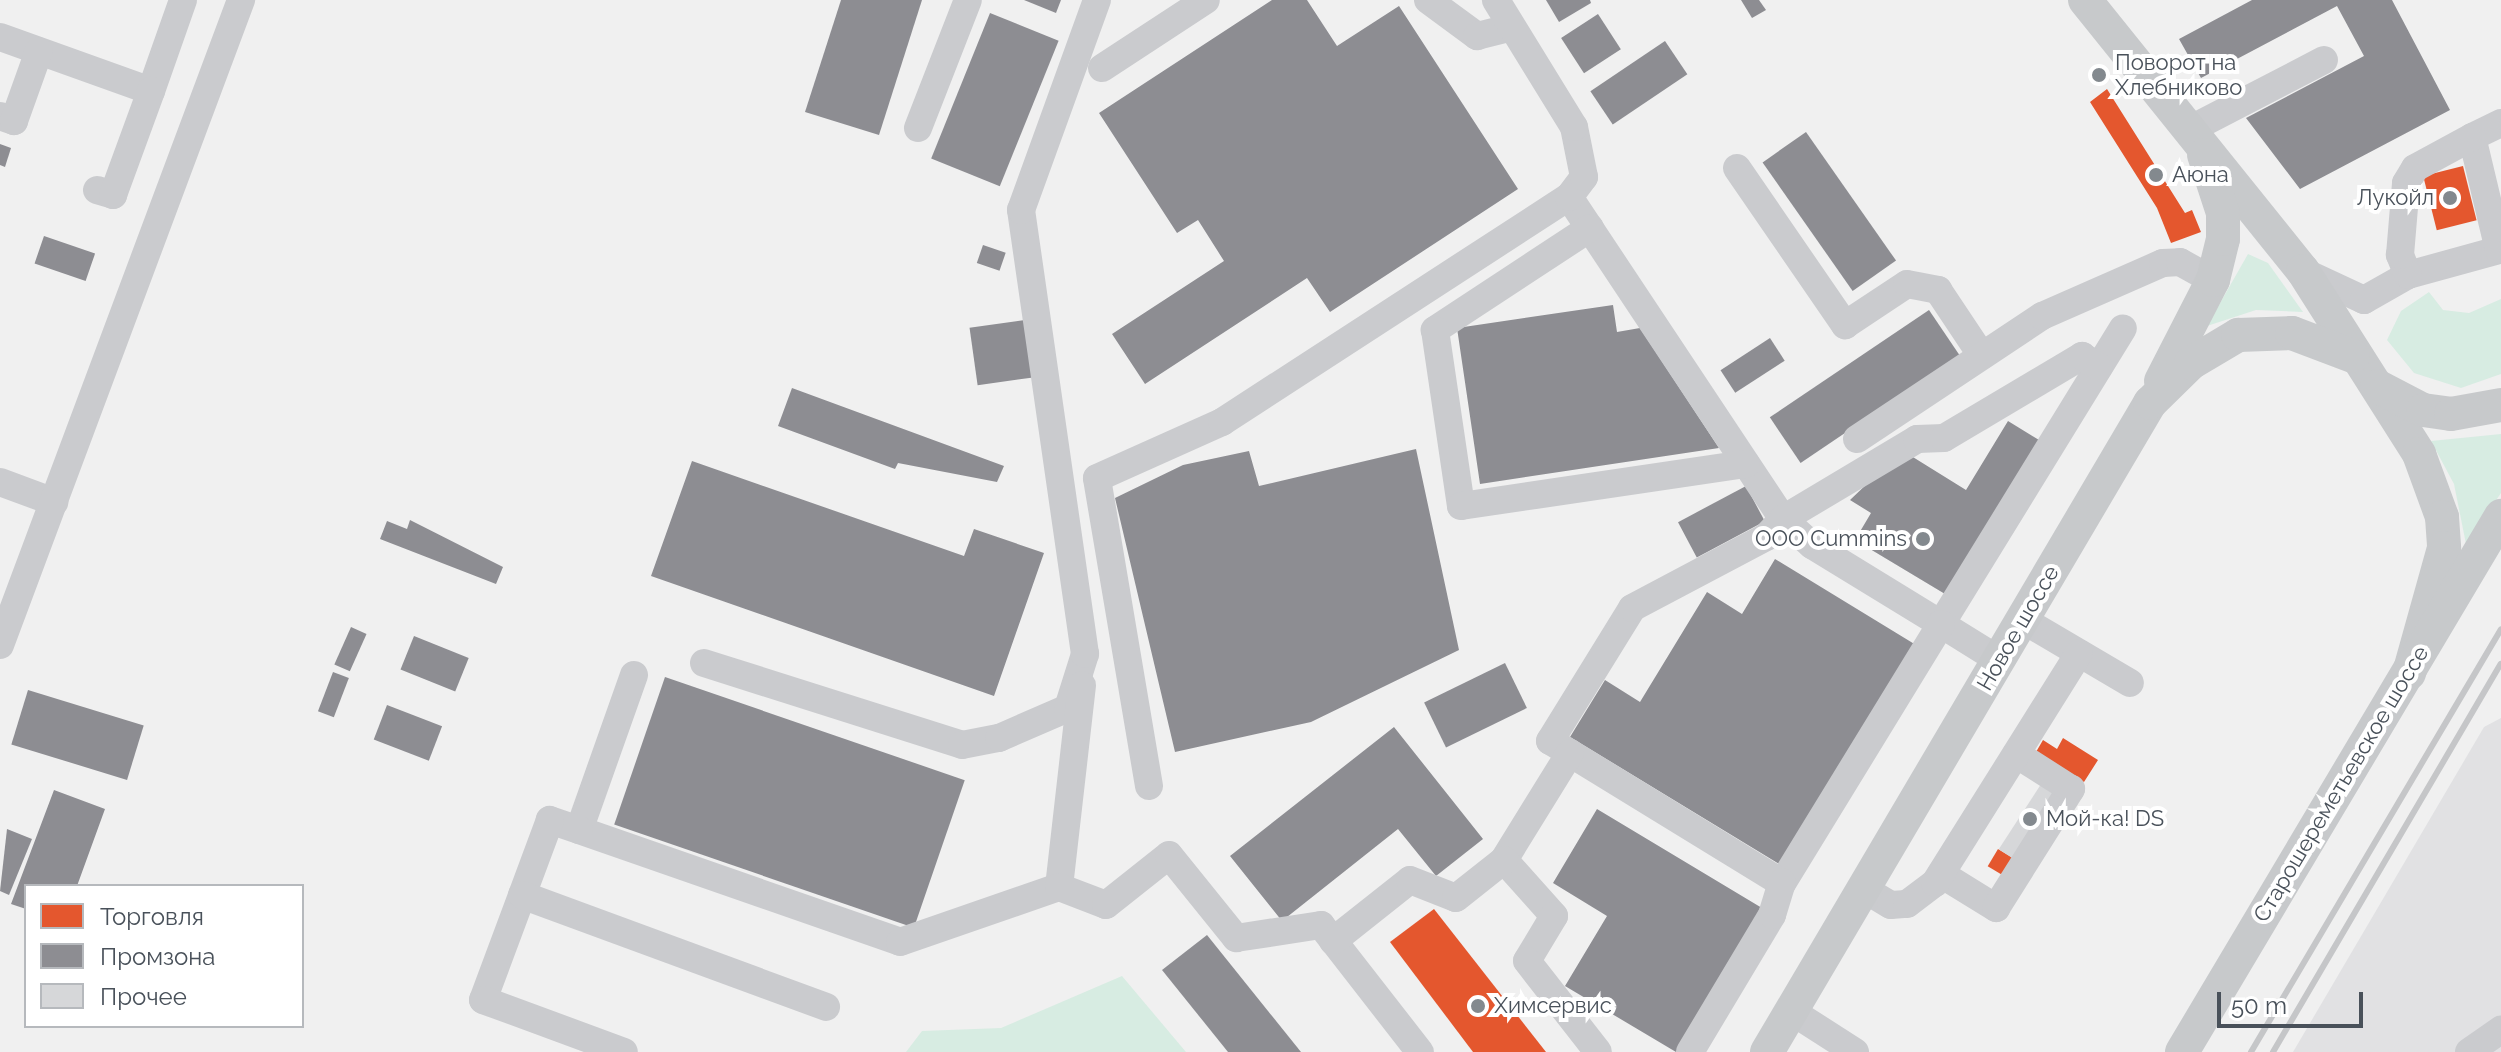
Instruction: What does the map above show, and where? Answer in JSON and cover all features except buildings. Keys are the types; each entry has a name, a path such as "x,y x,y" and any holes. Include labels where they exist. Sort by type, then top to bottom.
{"main road":[{"path":"2088,1 2303,271 2353,356 2375,384 2419,454 2442,517 2439,578 2409,673"},
{"path":"2150,403 2213,280 2223,213 2193,136"},
{"name":"Новое шоссе","path":"1772,1050 1791,1011 2150,403 2191,363 2238,335 2292,333 2353,356"},
{"path":"2375,384 2423,410 2451,414 2501,405"},
{"name":"Старошереметьевское шоссе","path":"2182,1052 2501,516"}],"lane":[{"path":"97,190 113,195 183,0"},
{"path":"0,645 241,0"},
{"path":"918,128 968,0"},
{"path":"1059,887 1085,654 1021,210 1097,0"},
{"path":"1102,68 1206,0"},
{"path":"1428,0 1477,36 1510,28"},
{"path":"1149,786 1097,478 1222,422 1569,197 1584,177 1574,127 1510,28 1496,0"},
{"path":"0,37 151,91"},
{"path":"0,116 14,121 39,51"},
{"path":"2193,136 2324,60"},
{"path":"2408,275 2400,255 2406,183 2415,168 2501,123"},
{"path":"2303,271 2364,300 2408,275 2500,250 2472,137"},
{"path":"1737,168 1845,325 1907,284 1938,290 1982,356"},
{"path":"1569,197 1783,519 1812,545 1999,660"},
{"path":"1590,228 1435,330 1461,506 1746,464"},
{"path":"1857,439 2042,316 2163,263 2180,262 2213,280"},
{"path":"1690,1052 1772,915 1782,883 2123,328"},
{"path":"1782,883 1550,741 1632,608 1766,537 1783,519 1917,439 1944,438 2082,356 2099,367"},
{"path":"0,482 54,502"},
{"path":"2023,620 2130,683"},
{"path":"1864,889 1891,905 1907,904 1941,874 2079,653"},
{"path":"704,663 962,745 1054,718 1082,680"},
{"path":"579,830 634,675"},
{"path":"1333,941 1410,880 1456,898 1504,860 1570,753"},
{"path":"1941,874 1996,908 2071,789 2016,754"},
{"path":"624,1052 483,1000 550,820 900,942 1059,887 1106,905 1169,855 1236,938 1321,925 1420,1052"},
{"path":"1504,860 1554,916 1527,961 1598,1052"},
{"path":"522,895 826,1007"},
{"path":"1791,1011 1855,1052"},
{"path":"2469,1052 2501,1030"}],"shaded area":[{"path":"2501,718 2501,1052 2293,1052 2484,727"}],"green space":[{"path":"2248,254 2268,263 2303,312 2256,310 2207,326"},
{"path":"2429,292 2443,310 2469,313 2501,299 2501,374 2461,388 2414,373 2387,340 2401,311"},
{"path":"2501,434 2501,493 2466,544 2454,484 2431,441"},
{"path":"1122,976 1186,1052 906,1052 922,1031 1001,1028"}],"railway":[{"path":"2251,1052 2501,629"},
{"path":"2273,1052 2501,664"}],"place":[{"name":"Поворот на Хлебниково","path":"2099,75"},
{"name":"Аюна","path":"2156,175"},
{"name":"Лукойл","path":"2450,198"},
{"name":"OOO Cummins","path":"1923,539"},
{"name":"Мой-ка! DS","path":"2030,819"},
{"name":"Химсервис","path":"1478,1006"}]}
